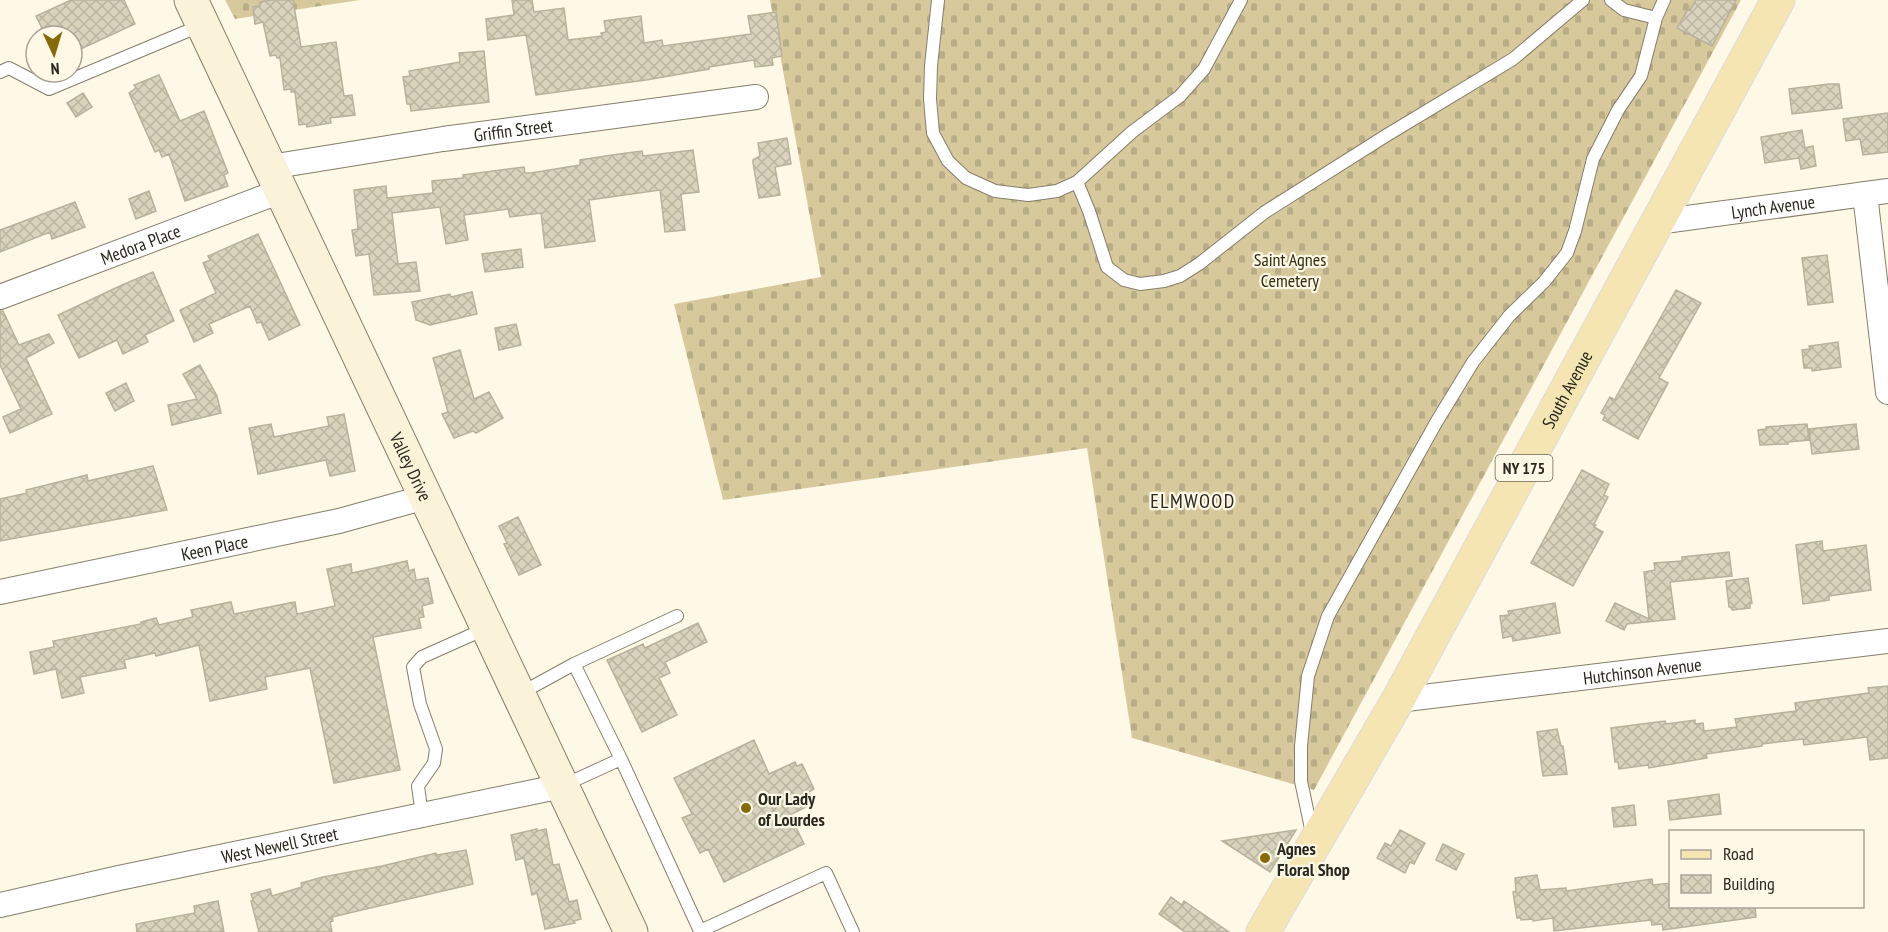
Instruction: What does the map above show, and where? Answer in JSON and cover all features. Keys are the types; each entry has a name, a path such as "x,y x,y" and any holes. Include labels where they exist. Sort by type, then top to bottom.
{"main road":[{"name":"South Avenue","path":"1263,932 1398,700 1778,0"},
{"name":"Valley Drive","path":"197,12 631,932"}],"street":[{"name":"Griffin Street","path":"275,179 443,139 756,97"},
{"name":"Medora Place","path":"0,297 275,179"},
{"name":"Lynch Avenue","path":"1657,222 1877,193"},
{"path":"1877,193 1888,392"},
{"name":"Keen Place","path":"0,592 339,521 426,497"},
{"name":"Hutchinson Avenue","path":"1398,700 1888,641"},
{"name":"West Newell Street","path":"0,904 562,786"}],"lane":[{"path":"938,0 931,66 930,99 933,133 948,161 966,178 995,191 1028,195 1057,191 1077,182 1132,132 1179,96 1204,69 1241,0"},
{"path":"1077,182 1107,267 1125,280 1140,284 1180,276 1199,264 1265,212 1513,59 1583,0"},
{"path":"1611,0 1624,10 1656,18"},
{"path":"1315,844 1301,781 1301,746 1308,676 1328,616 1437,421 1473,362 1509,316 1545,282 1567,253 1575,231 1593,159 1617,111 1641,76 1656,18 1664,0"},
{"path":"0,72 9,68 49,89 197,12"},
{"path":"519,694 574,664 677,616"},
{"path":"422,815 418,786 434,763 436,749 420,704 413,667 422,657 488,628"},
{"path":"574,664 621,759 699,932 826,873 853,932"},
{"path":"562,786 621,759"}],"green space":[{"path":"225,0 360,0 235,19"},
{"name":"Saint Agnes Cemetery","path":"770,0 1741,0 1314,790 1132,738 1087,448 723,500 674,304 821,277"}],"building":[{"path":"71,0 124,0 135,24 84,47 84,24 40,24 36,16"},
{"path":"293,0 301,47 336,42 344,96 352,95 355,115 330,118 331,123 307,127 306,124 299,125 295,92 291,92 291,89 284,90 280,58 276,55 270,56 263,22 255,24 253,7 260,6 260,2"},
{"path":"512,0 532,0 534,12 564,8 568,40 602,36 601,33 606,32 604,21 641,16 644,43 662,40 663,46 751,34 748,16 776,12 782,56 772,58 773,65 755,67 754,60 646,80 536,95 526,35 488,40 486,19 514,15"},
{"path":"1696,0 1736,0 1712,46 1677,28"},
{"path":"484,51 489,102 411,111 410,104 407,104 403,77 410,76 409,71 460,62 459,53"},
{"path":"159,75 180,121 204,111 228,173 224,175 228,186 185,201 169,154 162,157 159,150 155,152 129,93 136,88 134,85"},
{"path":"1839,84 1842,108 1792,114 1789,89"},
{"path":"83,93 92,107 76,117 67,103"},
{"path":"1888,113 1888,152 1863,155 1860,139 1846,141 1843,119"},
{"path":"1802,130 1805,148 1813,146 1816,166 1801,169 1799,158 1765,163 1761,137"},
{"path":"787,138 791,164 775,167 780,195 759,198 753,163 753,160 760,156 758,143"},
{"path":"693,150 699,192 681,194 685,230 665,232 660,190 589,200 595,241 545,248 541,213 510,217 508,209 464,215 468,240 446,244 440,207 392,213 398,264 416,262 420,291 374,295 369,254 356,256 352,230 358,229 354,190 386,186 387,198 433,193 432,181 463,178 463,175 524,167 525,173 531,173 580,165 580,160 619,154 642,151 643,156"},
{"path":"149,191 156,211 136,219 129,199"},
{"path":"75,202 85,227 52,239 50,232 0,252 0,230"},
{"path":"258,234 300,325 269,340 261,322 257,323 250,306 209,324 213,333 194,342 180,310 216,293 203,263 210,260 208,256"},
{"path":"521,249 523,267 485,272 482,254"},
{"path":"1827,255 1833,302 1808,305 1802,258"},
{"path":"153,272 174,321 145,335 148,342 123,354 117,340 79,358 58,315"},
{"path":"1676,290 1701,303 1659,378 1668,383 1638,439 1603,420 1605,415 1601,413 1610,397 1615,400"},
{"path":"472,292 477,314 430,325 416,320 412,302"},
{"path":"0,311 3,311 19,345 49,334 54,343 26,358 52,414 10,433 3,417 21,409 0,365"},
{"path":"516,324 521,345 499,350 495,328"},
{"path":"1838,342 1841,367 1812,371 1812,368 1804,368 1802,350 1810,349 1809,346"},
{"path":"460,350 474,399 489,392 503,418 476,433 473,431 454,438 442,414 448,412 433,358"},
{"path":"200,365 217,396 221,413 172,425 168,405 197,399 183,374"},
{"path":"126,383 134,401 115,411 106,393"},
{"path":"344,414 355,471 330,476 326,460 258,474 249,428 271,424 274,437 329,426 327,417"},
{"path":"1807,424 1809,440 1788,442 1788,444 1760,445 1758,430 1766,429 1766,427"},
{"path":"1856,424 1859,449 1812,454 1809,429"},
{"path":"153,466 167,510 0,541 0,499 87,475 88,481"},
{"path":"1582,470 1609,484 1604,495 1608,497 1594,524 1596,525 1594,527 1603,532 1573,586 1531,563"},
{"path":"518,517 541,565 519,575 504,544 507,543 499,526"},
{"path":"1822,541 1823,551 1866,545 1871,590 1829,596 1829,600 1803,604 1796,545"},
{"path":"1729,552 1732,576 1670,582 1675,619 1627,624 1624,630 1606,621 1615,603 1649,619 1644,572 1655,570 1654,563 1682,561 1682,557"},
{"path":"407,561 409,571 414,569 416,580 428,578 433,603 422,606 424,617 419,618 421,628 373,637 400,770 334,783 310,668 265,677 267,689 210,701 199,645 156,656 155,653 124,660 126,668 80,677 84,693 62,698 56,669 34,674 30,652 54,647 53,641 141,624 141,622 156,618 159,625 193,617 191,610 231,602 234,614 295,602 297,614 335,606 327,569 351,564 352,573"},
{"path":"1748,578 1752,603 1750,608 1732,610 1729,607 1726,581"},
{"path":"1555,603 1560,633 1513,641 1512,636 1503,638 1500,616 1509,615 1508,611"},
{"path":"698,623 707,642 665,662 670,673 659,678 677,715 642,732 607,660 643,644 645,648"},
{"path":"1888,686 1888,758 1870,760 1867,737 1804,745 1803,739 1762,744 1762,746 1706,754 1707,758 1649,768 1648,765 1619,769 1618,762 1615,762 1611,728 1665,721 1666,724 1695,720 1695,724 1703,723 1704,731 1737,727 1735,719 1796,711 1795,703 1869,693 1868,688"},
{"path":"1557,729 1561,746 1563,746 1567,774 1543,776 1537,732"},
{"name":"Our Lady of Lourdes","path":"754,740 769,774 795,762 797,766 802,764 814,789 809,792 814,803 790,815 804,844 724,882 708,849 700,853 682,818 692,814 674,778"},
{"path":"1719,794 1721,814 1670,820 1668,801"},
{"path":"1634,805 1636,825 1614,827 1612,808"},
{"path":"537,829 537,831 546,829 553,865 559,864 569,902 577,900 581,919 574,921 575,923 545,929 537,893 532,895 524,858 516,860 511,835"},
{"path":"1296,830 1270,872 1222,841"},
{"path":"1400,830 1425,843 1414,864 1410,862 1405,873 1377,858 1385,843 1391,846"},
{"path":"1443,844 1464,854 1456,870 1436,860"},
{"path":"466,850 473,884 332,917 333,921 330,922 332,932 259,932 251,894 270,889 272,896 302,887 301,883 323,877 436,853 437,855"},
{"path":"1537,875 1540,890 1566,888 1566,891 1652,879 1653,885 1669,883 1669,908 1755,908 1756,917 1663,930 1662,924 1652,925 1651,920 1554,931 1553,918 1533,921 1533,919 1517,918 1513,892 1516,891 1515,878"},
{"path":"1171,897 1182,905 1184,901 1229,932 1185,932 1159,914"},
{"path":"218,901 224,932 137,932 136,924 195,913 194,906"}],"place":[{"name":"Our Lady of Lourdes","path":"746,808"},
{"name":"Agnes Floral Shop","path":"1265,858"}],"district":[{"name":"ELMWOOD","path":"1193,501"}]}
